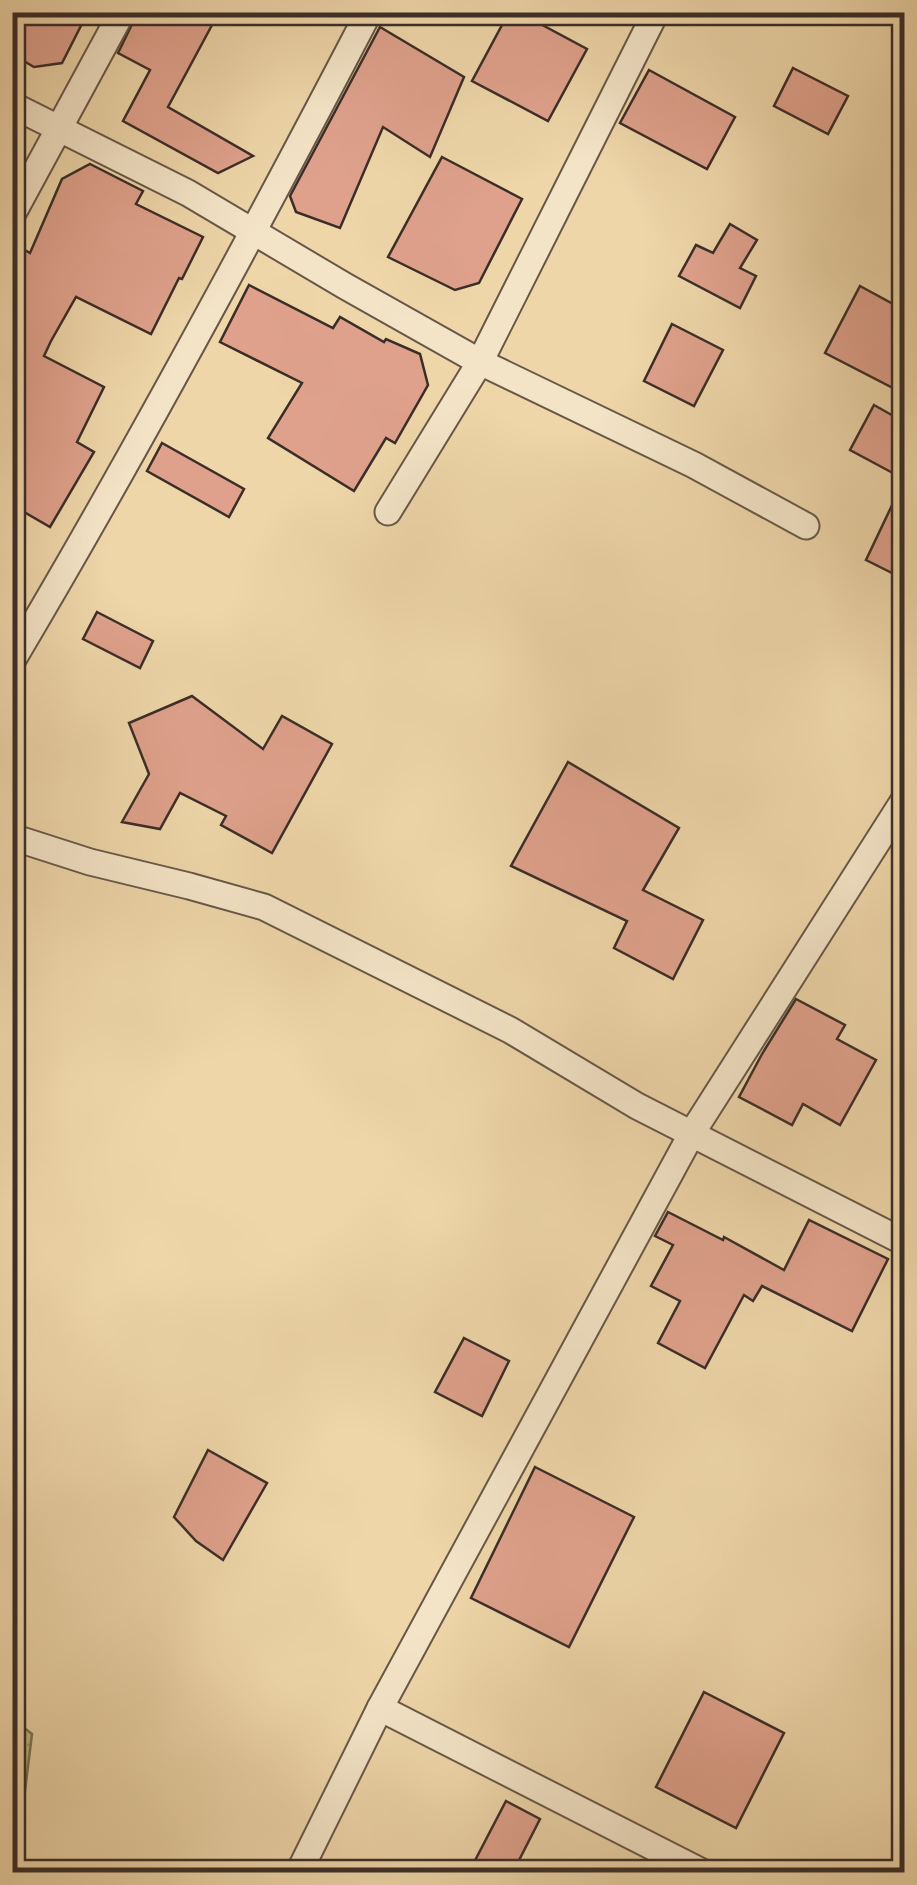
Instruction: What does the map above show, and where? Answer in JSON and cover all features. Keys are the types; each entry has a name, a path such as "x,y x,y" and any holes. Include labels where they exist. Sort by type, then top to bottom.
{"street":[{"path":"12,216 122,12"},
{"path":"12,661 103,508 369,12"},
{"path":"388,512 480,362 656,12"},
{"path":"12,105 188,193 480,362 694,464 806,526"},
{"path":"299,1872 380,1708 692,1133 904,800"},
{"path":"12,837 264,908 510,1030 637,1106 904,1242"},
{"path":"380,1708 659,1862 702,1872"}],"green space":[{"path":"13,1719 32,1734 13,1870"}],"building":[{"path":"12,12 88,12 62,63 34,67 12,54"},
{"path":"138,12 219,12 168,107 253,156 218,173 123,121 150,70 118,53"},
{"path":"509,12 518,12 587,49 548,121 472,81"},
{"path":"380,27 464,77 430,157 383,127 340,228 296,212 290,196"},
{"path":"793,68 848,96 828,134 774,106"},
{"path":"649,70 735,117 707,169 620,123"},
{"path":"442,157 522,199 479,283 455,290 388,257"},
{"path":"90,164 143,191 136,204 203,237 151,334 76,297 51,341 44,356 104,387 77,442 94,452 50,527 12,505 12,267 23,249 30,253 62,179"},
{"path":"730,224 757,240 740,268 756,276 740,308 679,276 696,245 713,253"},
{"path":"249,285 333,328 340,317 384,342 386,339 420,354 428,385 395,443 386,438 354,491 268,438 302,383 220,342"},
{"path":"860,286 904,310 904,370 895,389 825,353"},
{"path":"672,324 723,350 694,406 644,381"},
{"path":"874,405 904,422 904,479 850,450"},
{"path":"162,443 244,489 229,517 147,471"},
{"path":"904,480 904,579 866,560"},
{"path":"97,612 153,641 140,668 83,639"},
{"path":"192,696 263,749 282,716 332,744 272,853 221,825 226,816 180,793 160,829 122,822 149,774 129,723"},
{"path":"568,762 679,828 643,890 703,920 673,979 614,948 627,921 511,866"},
{"path":"796,999 845,1025 837,1039 876,1060 840,1125 803,1104 792,1125 739,1097"},
{"path":"668,1212 784,1270 809,1220 888,1259 852,1331 762,1286 753,1301 744,1295 705,1368 658,1343 680,1301 651,1286 673,1245 655,1236"},
{"path":"464,1338 509,1361 482,1416 435,1392"},
{"path":"208,1450 267,1483 223,1560 196,1541 174,1517"},
{"path":"535,1467 634,1517 569,1647 471,1598"},
{"path":"704,1692 784,1733 736,1828 656,1787"},
{"path":"506,1801 540,1819 513,1872 469,1872"}]}
